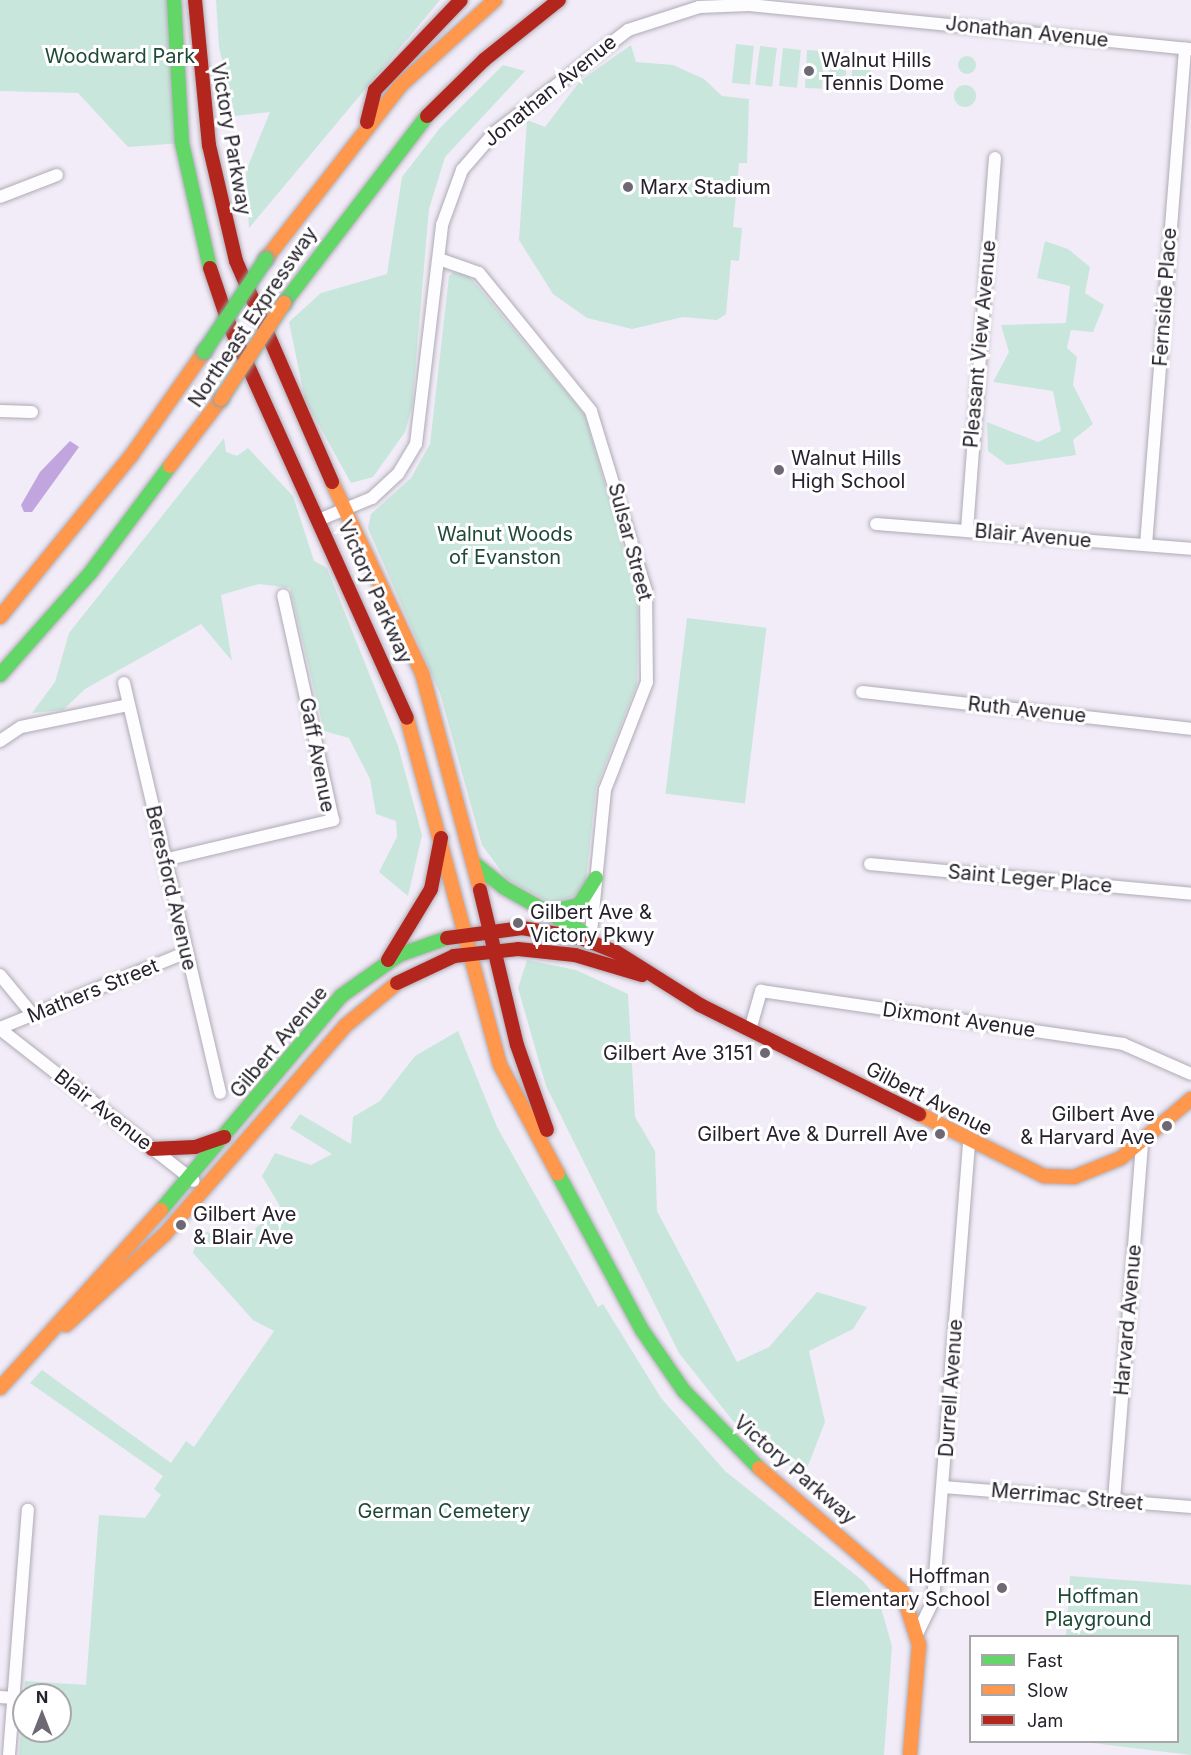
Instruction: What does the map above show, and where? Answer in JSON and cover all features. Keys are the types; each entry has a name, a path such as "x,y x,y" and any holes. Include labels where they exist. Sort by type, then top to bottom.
{"main road":[{"name":"Victory Parkway","path":"174,0 182,143 198,231 229,324 321,519 407,717 500,1065 572,1193 642,1330 684,1391 771,1480 894,1579 918,1632 910,1755"},
{"name":"Victory Parkway","path":"195,0 209,145 236,261 282,377 348,509 422,673 475,864 528,1081 572,1193"},
{"path":"366,125 375,90 460,0"},
{"name":"Northeast Expressway","path":"0,617 131,456 266,259 366,125 430,56 495,0"},
{"name":"Northeast Expressway","path":"0,675 119,537 221,399 284,303 423,120 484,60 559,0"},
{"path":"387,962 427,899 441,838"},
{"name":"Gilbert Avenue","path":"475,864 590,939 616,952 645,975 1029,1171 1059,1178 1093,1171 1142,1140 1191,1099"},
{"path":"548,912 579,905 596,878"},
{"name":"Gilbert Avenue","path":"0,1388 190,1178 327,1011 387,962 466,934 492,930 555,932 590,939"},
{"name":"Gilbert Avenue","path":"24,1360 206,1191 362,1009 413,973 470,954 533,949 588,959 645,975"},
{"path":"152,1149 195,1147 224,1137"}],"street":[{"name":"Jonathan Avenue","path":"321,519 348,509 388,486 416,444 439,260 453,187 487,139 606,43 674,12 749,5 1188,49"},
{"name":"Fernside Place","path":"1146,545 1188,49"},
{"name":"Pleasant View Avenue","path":"967,530 995,158"},
{"path":"0,197 57,175"},
{"name":"Sulsar Street","path":"439,260 479,273 591,411 646,591 647,682 605,790 588,959"},
{"path":"0,411 33,412"},
{"name":"Blair Avenue","path":"876,524 1191,549"},
{"name":"Gaff Avenue","path":"164,860 333,819 283,595"},
{"name":"Beresford Avenue","path":"124,683 185,953 220,1093"},
{"name":"Ruth Avenue","path":"862,692 1191,729"},
{"path":"0,741 21,727 128,705"},
{"name":"Saint Leger Place","path":"870,864 1191,894"},
{"name":"Mathers Street","path":"0,1029 185,953"},
{"path":"0,975 33,1015"},
{"name":"Dixmont Avenue","path":"750,1030 761,991 1124,1044 1191,1074"},
{"name":"Blair Avenue","path":"0,1029 206,1191"},
{"name":"Harvard Avenue","path":"1114,1500 1142,1140"},
{"name":"Durrell Avenue","path":"918,1632 933,1601 969,1141"},
{"name":"Merrimac Street","path":"943,1487 1191,1507"},
{"path":"16,1683 28,1510"},
{"path":"9,1755 12,1726"}],"green space":[{"name":"Woodward Park","path":"0,0 174,0 182,143 128,147 78,93 0,91"},
{"path":"216,0 440,0 249,228 246,171 270,112 235,116 219,47"},
{"path":"736,44 754,46 750,85 732,83"},
{"name":"Marx Stadium","path":"631,45 636,62 673,65 704,79 722,96 749,99 747,163 739,163 733,227 742,228 739,261 731,260 726,314 717,320 683,317 632,329 587,318 553,294 519,240 527,120 545,127 580,81"},
{"path":"760,46 777,48 772,87 755,85"},
{"path":"783,48 801,50 797,88 779,86"},
{"path":"807,50 824,51 822,89 805,88"},
{"path":"830,52 847,53 845,91 828,90"},
{"path":"853,54 871,55 869,93 851,92"},
{"path":"963,56 971,56 976,61 974,72 963,74 958,69 958,61"},
{"path":"503,65 525,71 445,157 429,209 412,407 405,432 373,477 351,483 305,400 289,322 321,293 387,274 402,177 440,128"},
{"path":"965,85 975,92 976,96 969,106 965,107 955,100 954,96 961,86"},
{"path":"1045,241 1068,249 1090,267 1085,293 1104,305 1093,332 1071,330 1067,348 1077,357 1073,385 1093,424 1073,440 1076,455 1007,465 988,451 987,422 1038,442 1061,431 1053,391 993,382 1009,352 1001,325 1066,323 1070,286 1037,278"},
{"name":"Walnut Woods of Evanston","path":"454,272 469,276 585,415 638,600 637,684 596,788 586,880 574,896 551,903 507,879 482,845 440,693 368,528 371,514 411,478 430,444 449,276"},
{"path":"224,438 226,452 237,456 248,448 293,496 314,561 327,568 398,746 422,835 408,896 379,872 397,837 396,821 376,814 370,779 349,738 324,731 290,588 259,584 221,595 232,661 201,624 85,689 63,710 32,713 55,682 69,633"},
{"path":"687,618 766,628 745,803 665,794"},
{"path":"527,960 576,970 628,994 635,1117 655,1151 657,1211 737,1362 769,1347 817,1292 867,1307 853,1329 809,1351 825,1422 804,1476 733,1421 679,1353 546,1086 518,988"},
{"name":"German Cemetery","path":"458,1031 497,1127 598,1307 603,1304 661,1398 725,1471 863,1581 879,1601 892,1646 884,1755 19,1755 20,1743 72,1743 72,1684 86,1685 99,1515 145,1518 161,1495 154,1489 163,1476 30,1383 42,1370 171,1463 186,1441 194,1447 274,1331 253,1320 193,1253 200,1230 238,1242 281,1208 262,1176 275,1153 311,1165 332,1154 290,1128 300,1114 351,1144 353,1117 380,1101 415,1056"},
{"name":"Hoffman Playground","path":"1070,1576 1191,1585 1191,1755 1092,1743 1179,1743 1179,1635 1066,1635"},
{"name":"German Cemetery","path":"25,1681 56,1683 25,1683"}],"shaded area":[{"path":"70,441 79,447 32,512 24,512 21,505 40,472"}],"traffic: fast":[{"path":"174,0 182,143 210,268"},
{"path":"284,303 427,116"},
{"path":"204,352 266,259"},
{"path":"0,675 91,572 170,466"},
{"path":"475,864 503,887 583,932"},
{"path":"548,912 579,905 596,878"},
{"path":"161,1210 341,996 399,955 447,938"},
{"path":"558,1174 642,1330 684,1391 759,1468"}],"traffic: slow":[{"path":"266,259 401,85 495,0"},
{"path":"221,399 284,303"},
{"path":"0,617 131,456 204,352"},
{"path":"170,466 221,399"},
{"path":"332,482 422,673 480,890"},
{"path":"407,718 500,1065 558,1174"},
{"path":"66,1325 165,1234 345,1026 397,983"},
{"path":"919,1114 1044,1176 1074,1177 1121,1158 1191,1099"},
{"path":"0,1388 161,1210"},
{"path":"759,1468 902,1591 919,1645 910,1755"}],"traffic: jam":[{"path":"195,0 209,145 236,261 332,482"},
{"path":"367,122 375,90 461,0"},
{"path":"427,116 484,60 559,0"},
{"path":"210,268 229,324 407,718"},
{"path":"388,960 431,889 441,838"},
{"path":"480,890 517,1045 547,1130"},
{"path":"447,938 522,928 581,938 616,952 700,1005 919,1114"},
{"path":"397,983 454,956 518,949 575,955 642,975"},
{"path":"152,1149 195,1147 224,1137"}],"place":[{"name":"Walnut Hills Tennis Dome","path":"809,71"},
{"name":"Marx Stadium","path":"628,187"},
{"name":"Walnut Hills High School","path":"779,470"},
{"name":"Gilbert Ave & Victory Pkwy","path":"518,923"},
{"name":"Gilbert Ave 3151","path":"765,1053"},
{"name":"Gilbert Ave & Harvard Ave","path":"1167,1126"},
{"name":"Gilbert Ave & Durrell Ave","path":"940,1134"},
{"name":"Gilbert Ave & Blair Ave","path":"181,1225"},
{"name":"Hoffman Elementary School","path":"1002,1588"}]}
